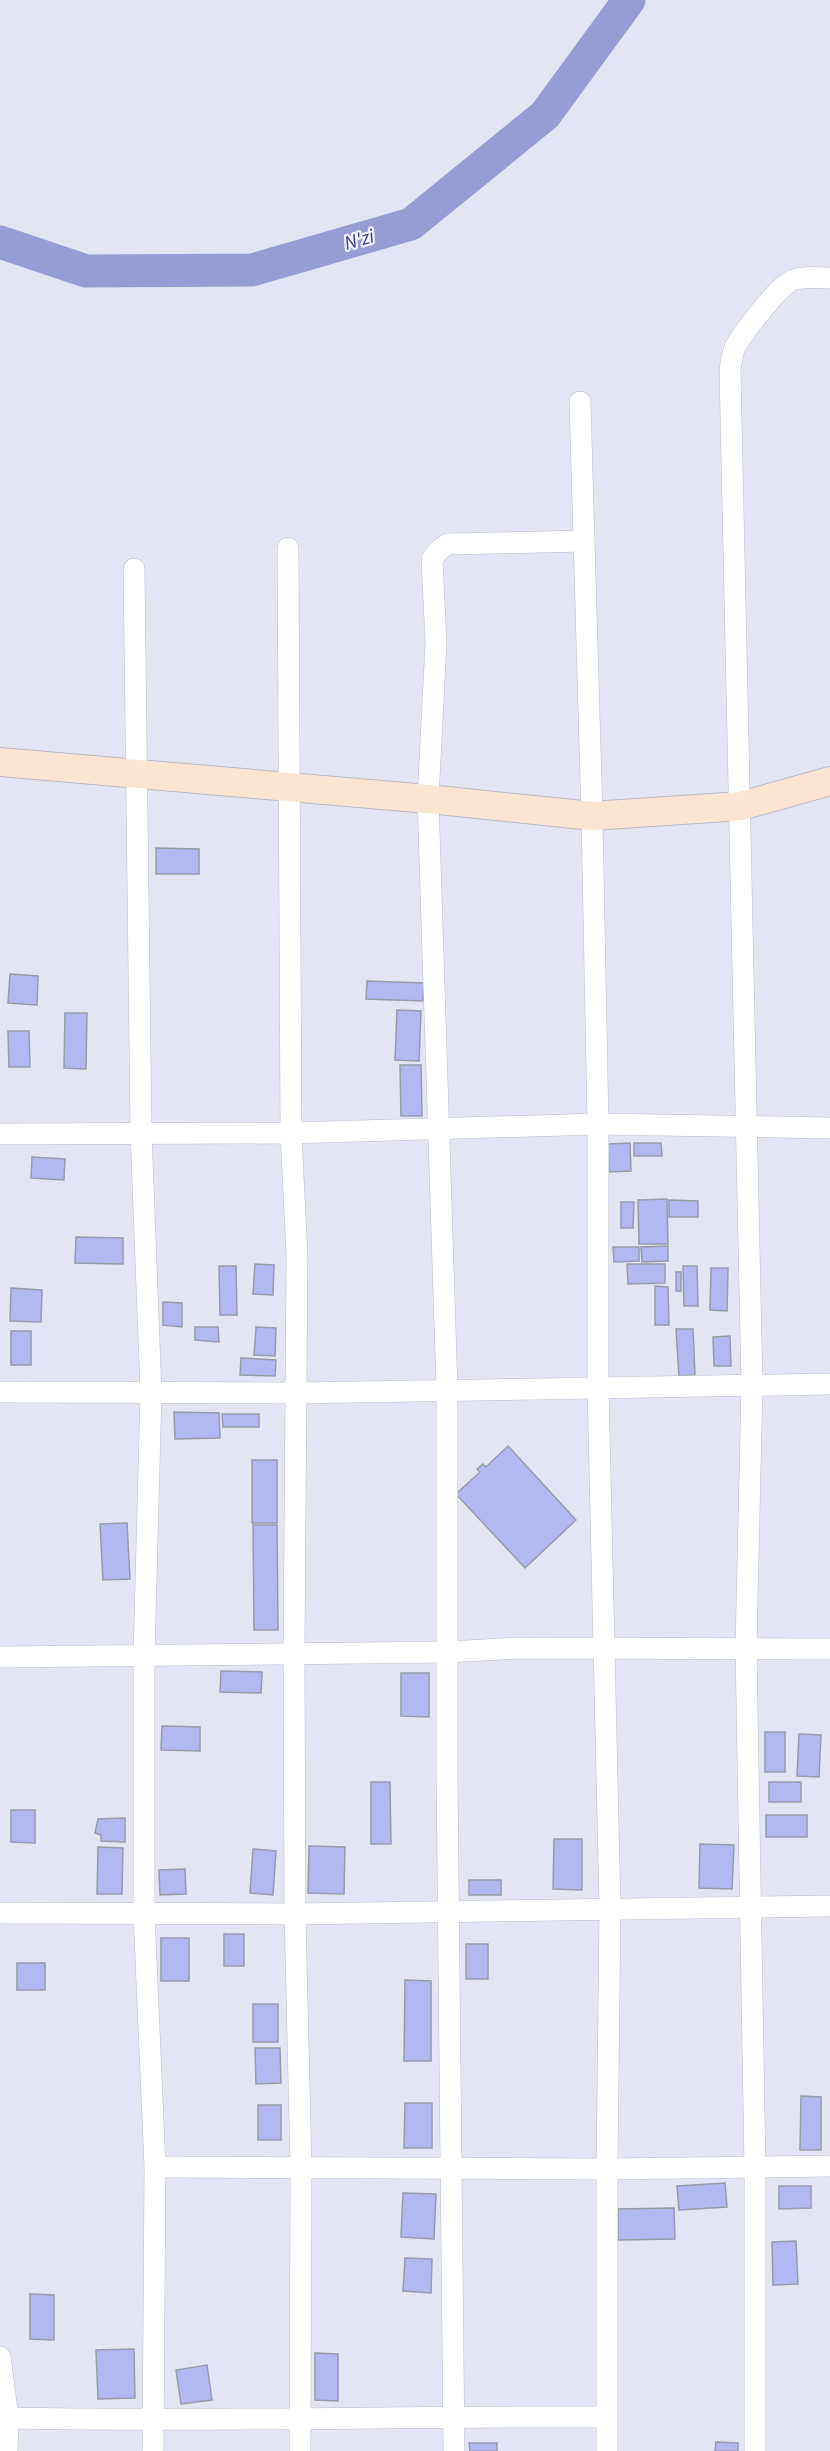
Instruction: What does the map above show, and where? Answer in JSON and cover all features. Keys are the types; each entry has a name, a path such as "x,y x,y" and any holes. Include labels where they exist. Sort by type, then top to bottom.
{"main road":[{"path":"0,762 428,799 592,816 741,806 830,781"}],"street":[{"path":"755,2451 755,2167 746,1647 752,1385 741,966 741,806 730,364 738,342 757,316 788,283 802,279 830,278"},
{"path":"580,402 592,816 598,1124 598,1386 610,1908 607,2451"},
{"path":"454,2451 447,1389 428,799 436,642 432,559 448,544 584,542"},
{"path":"288,548 291,1133 297,1256 294,1653 295,1914 301,2167 300,2451"},
{"path":"134,568 141,1132 151,1392 144,1656 144,1913 155,2167 153,2451"},
{"path":"0,1134 291,1133 598,1124 830,1128"},
{"path":"0,1392 296,1393 598,1386 830,1384"},
{"path":"0,1657 448,1652 518,1648 830,1648"},
{"path":"0,1913 295,1914 830,1906"},
{"path":"155,2167 607,2169 830,2166"},
{"path":"0,2356 8,2418 7,2451"},
{"path":"8,2418 155,2421 454,2416 607,2417"}],"building":[{"path":"156,848 199,849 199,874 156,874"},
{"path":"10,974 38,976 37,1005 8,1003"},
{"path":"367,981 424,983 423,1001 366,999"},
{"path":"397,1010 421,1011 419,1061 395,1060"},
{"path":"65,1013 87,1013 86,1069 64,1068"},
{"path":"8,1031 29,1031 30,1067 9,1067"},
{"path":"400,1065 421,1065 422,1116 401,1116"},
{"path":"630,1143 631,1171 609,1172 608,1144"},
{"path":"634,1143 661,1143 662,1156 634,1156"},
{"path":"32,1157 65,1159 64,1180 31,1178"},
{"path":"667,1199 668,1244 639,1244 638,1200"},
{"path":"669,1200 698,1201 698,1217 669,1217"},
{"path":"621,1202 634,1202 633,1228 621,1228"},
{"path":"76,1237 123,1238 123,1264 75,1263"},
{"path":"668,1246 668,1261 642,1262 641,1247"},
{"path":"613,1247 639,1247 639,1261 614,1262"},
{"path":"255,1264 274,1265 273,1295 253,1294"},
{"path":"627,1264 665,1264 665,1283 628,1284"},
{"path":"219,1266 236,1266 237,1315 220,1315"},
{"path":"683,1266 697,1266 698,1306 684,1306"},
{"path":"711,1268 728,1268 727,1311 710,1310"},
{"path":"676,1272 681,1272 681,1291 676,1291"},
{"path":"655,1286 668,1287 669,1325 655,1325"},
{"path":"11,1288 42,1290 41,1322 10,1321"},
{"path":"163,1302 182,1303 182,1327 163,1325"},
{"path":"195,1327 218,1327 219,1342 195,1340"},
{"path":"256,1327 276,1328 275,1356 254,1355"},
{"path":"676,1329 693,1329 695,1375 679,1376"},
{"path":"11,1331 31,1331 31,1365 11,1365"},
{"path":"730,1336 731,1366 714,1366 713,1337"},
{"path":"241,1358 276,1360 275,1376 240,1375"},
{"path":"174,1412 219,1413 220,1438 175,1439"},
{"path":"222,1414 259,1414 259,1427 223,1427"},
{"path":"508,1446 576,1520 525,1568 456,1494 480,1472 477,1469 483,1464 486,1467"},
{"path":"252,1460 277,1460 277,1523 252,1523"},
{"path":"127,1523 130,1579 103,1580 100,1524"},
{"path":"253,1525 277,1525 278,1630 254,1630"},
{"path":"221,1671 262,1672 261,1693 220,1692"},
{"path":"401,1673 429,1673 429,1717 401,1716"},
{"path":"162,1726 200,1727 200,1751 161,1750"},
{"path":"765,1732 785,1732 785,1772 765,1772"},
{"path":"799,1734 821,1735 819,1777 797,1776"},
{"path":"371,1782 390,1782 391,1844 371,1844"},
{"path":"769,1782 801,1782 801,1802 769,1802"},
{"path":"11,1810 35,1810 35,1843 11,1842"},
{"path":"766,1815 807,1815 807,1837 766,1837"},
{"path":"125,1818 125,1842 101,1841 101,1835 95,1833 98,1819"},
{"path":"554,1839 582,1839 582,1890 553,1889"},
{"path":"700,1844 734,1845 732,1889 699,1888"},
{"path":"309,1846 345,1847 344,1894 308,1893"},
{"path":"98,1847 123,1848 122,1894 97,1894"},
{"path":"253,1849 276,1851 273,1895 250,1893"},
{"path":"185,1869 186,1894 160,1895 159,1870"},
{"path":"469,1880 501,1880 501,1895 469,1895"},
{"path":"224,1934 244,1934 244,1966 224,1966"},
{"path":"161,1938 189,1938 189,1981 161,1981"},
{"path":"466,1944 488,1944 488,1979 466,1979"},
{"path":"17,1963 45,1963 45,1990 17,1990"},
{"path":"405,1980 431,1981 431,2061 404,2061"},
{"path":"253,2004 278,2004 278,2042 253,2042"},
{"path":"255,2048 280,2048 281,2083 256,2084"},
{"path":"801,2096 821,2097 821,2150 800,2150"},
{"path":"405,2103 432,2103 432,2148 404,2148"},
{"path":"258,2105 281,2105 281,2140 258,2140"},
{"path":"725,2183 727,2207 679,2210 677,2186"},
{"path":"779,2186 811,2186 811,2208 779,2209"},
{"path":"403,2193 436,2194 434,2239 401,2237"},
{"path":"674,2208 675,2239 618,2240 618,2209"},
{"path":"796,2241 798,2284 773,2285 772,2242"},
{"path":"405,2258 432,2259 431,2293 403,2291"},
{"path":"30,2294 54,2295 54,2340 30,2339"},
{"path":"134,2349 135,2398 98,2399 96,2350"},
{"path":"315,2353 338,2354 338,2401 315,2400"},
{"path":"207,2365 212,2400 181,2404 176,2370"},
{"path":"716,2442 738,2443 738,2451 715,2451"},
{"path":"469,2443 497,2443 497,2451 470,2451"}],"waterway":[{"name":"N'zi","path":"0,242 86,271 252,270 411,224 545,115 629,0"}]}
